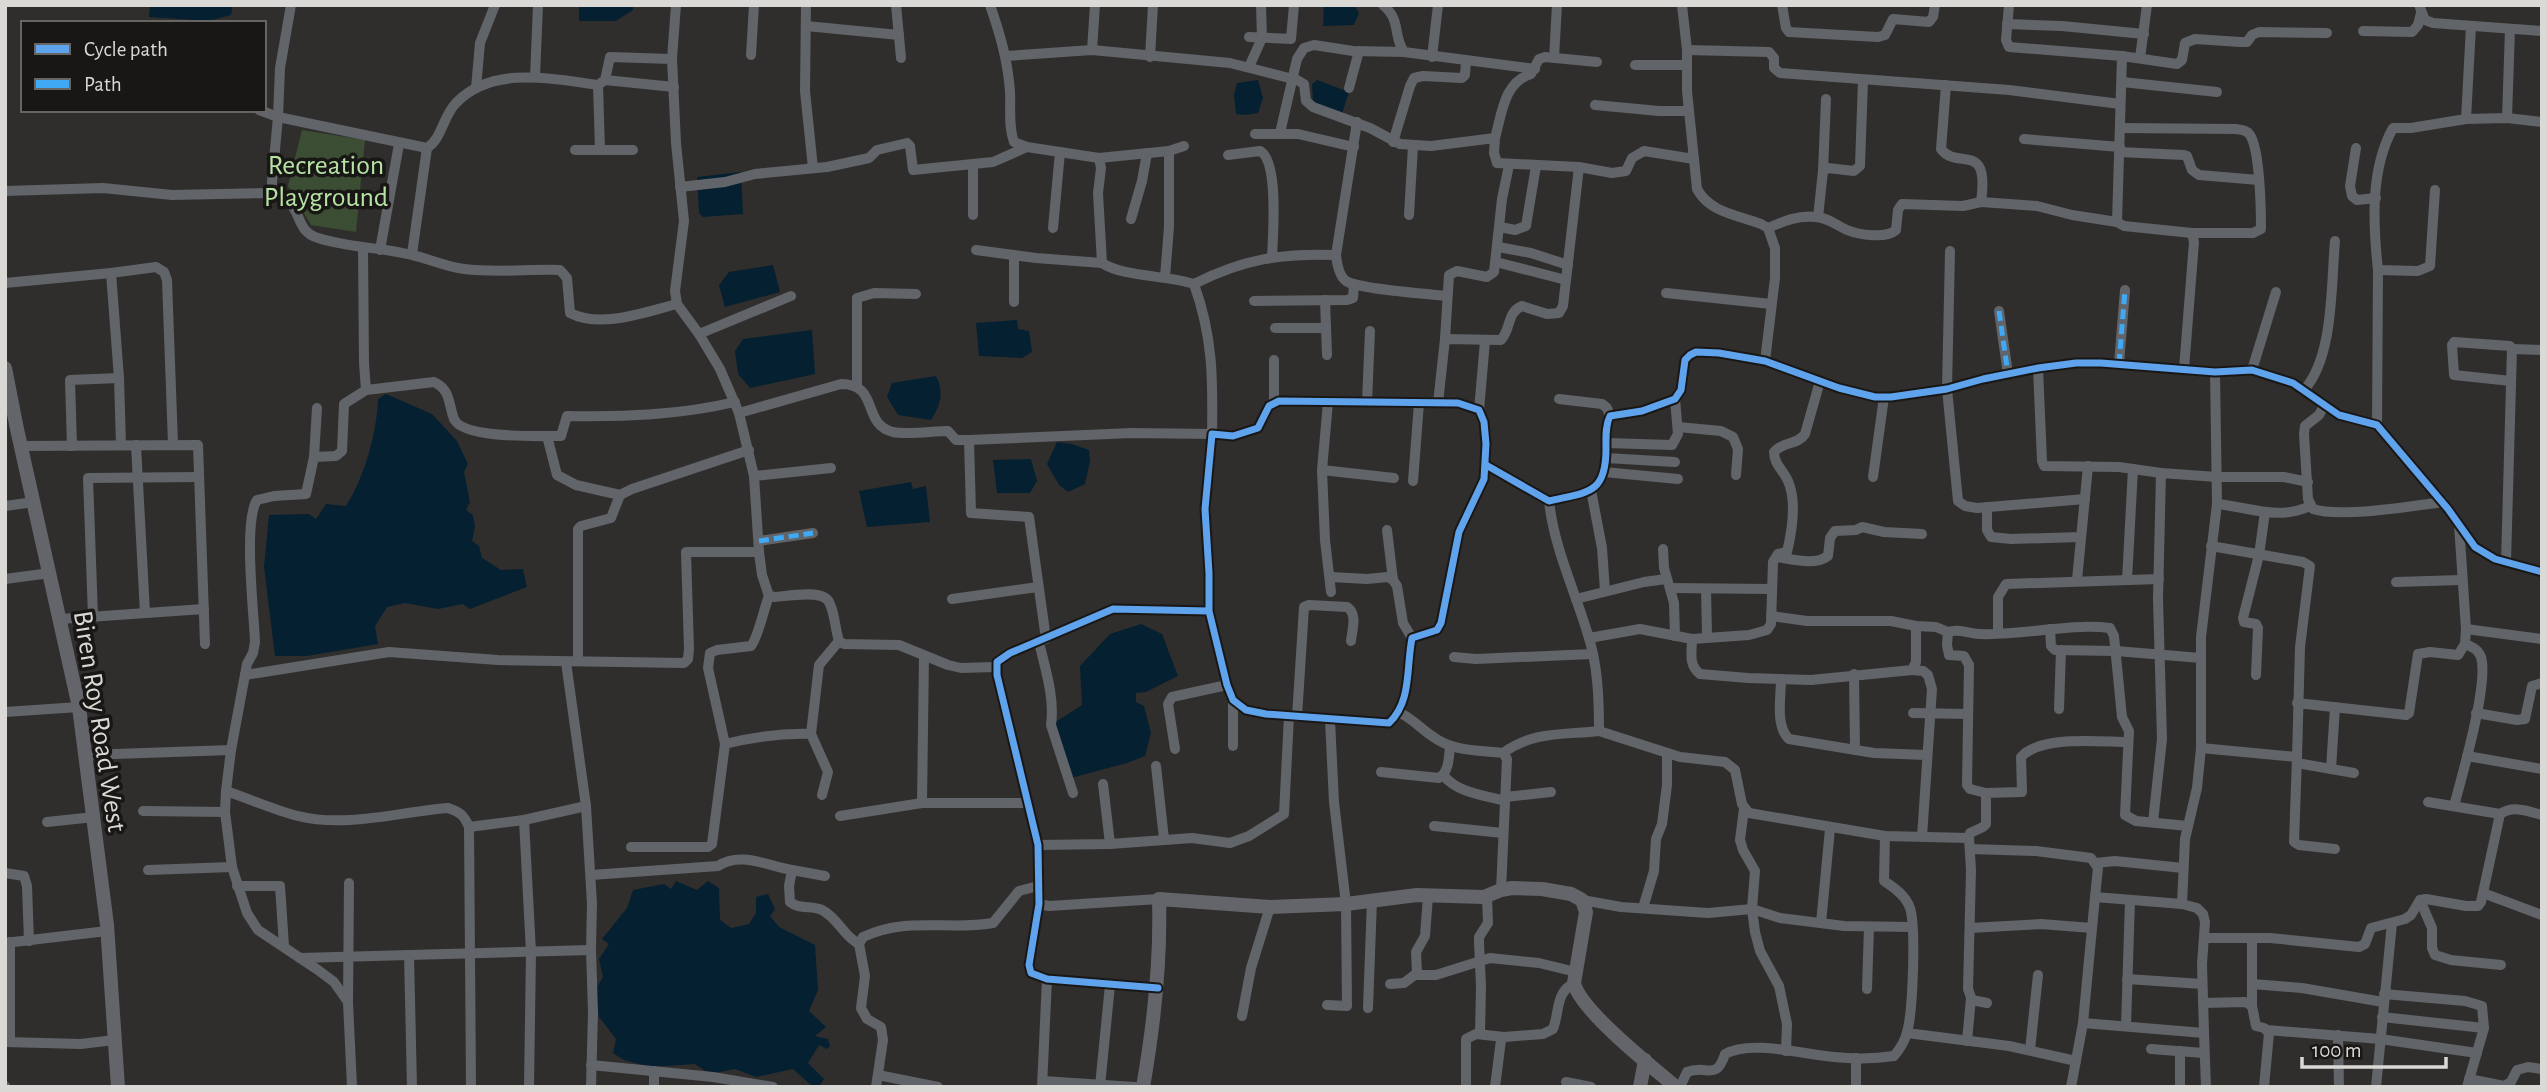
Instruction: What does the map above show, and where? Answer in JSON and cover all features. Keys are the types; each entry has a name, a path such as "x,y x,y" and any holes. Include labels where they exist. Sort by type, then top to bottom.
{"street":[{"path":"271,193 280,68 291,5"},
{"path":"476,88 480,43 495,5"},
{"path":"535,77 538,5"},
{"path":"631,847 708,847 712,844 725,744 708,668 710,653 751,646 769,596 762,575 754,475 737,407 720,369 677,304 675,291 684,221 672,59 676,5"},
{"path":"751,54 754,5"},
{"path":"806,5 806,91 813,168"},
{"path":"895,5 901,58"},
{"path":"990,5 1006,56 1011,133 1014,142 1027,147 1099,158 1169,151 1184,146"},
{"path":"1092,50 1095,5"},
{"path":"1150,57 1153,5"},
{"path":"1249,67 1262,38 1261,5"},
{"path":"1249,37 1291,39 1294,5"},
{"path":"1383,5 1394,16 1404,52"},
{"path":"1432,57 1438,5"},
{"path":"1554,58 1557,5"},
{"path":"1682,5 1697,189 1702,198 1726,213 1768,228 1775,248 1775,278 1765,361"},
{"path":"1782,5 1789,32 1878,37 1885,35 1893,19 1928,22 1933,17 1935,5"},
{"path":"2008,5 2007,45 2012,48 2122,56 2177,64 2182,60 2185,43 2194,39 2245,42 2259,32 2327,33"},
{"path":"2140,58 2147,5"},
{"path":"2420,9 2425,20 2433,23 2542,31"},
{"path":"2363,31 2412,33 2418,25 2420,9"},
{"path":"2007,24 2144,34"},
{"path":"806,26 899,36"},
{"path":"2466,119 2471,26"},
{"path":"2507,118 2510,29"},
{"path":"1280,133 1297,59 1304,48 1314,46 1404,52 1535,69"},
{"path":"1006,56 1092,50 1230,63 1293,79 1304,85 1308,104 1322,112 1357,122 1393,142 1413,146 1495,138"},
{"path":"1687,50 1762,51 1772,54 1774,68 1780,74 2051,94 2120,104"},
{"path":"1349,88 1359,51"},
{"path":"2117,222 2122,56"},
{"path":"600,150 602,83 610,57 672,59"},
{"path":"1597,62 1542,58 1531,74 1516,80 1495,138 1497,163 1579,167 1612,173 1626,171 1632,158 1644,151 1694,159"},
{"path":"1393,142 1409,86 1414,78 1462,78 1465,75 1465,61"},
{"path":"1635,65 1686,65"},
{"path":"412,254 427,148 437,138 445,118 455,104 476,88 509,78 535,77 674,86"},
{"path":"1823,171 1828,168 1854,171 1860,166 1863,80"},
{"path":"2122,82 2217,92"},
{"path":"1946,85 1941,149 1944,153 1975,162 1980,167 1981,202"},
{"path":"1818,217 1826,99"},
{"path":"1595,105 1689,111"},
{"path":"264,112 399,144 427,148"},
{"path":"2377,425 2376,198 2378,162 2385,142 2393,128 2412,128 2466,119 2507,118 2542,122"},
{"path":"1357,122 1336,255 1341,276 1354,284 1447,296"},
{"path":"1768,228 1791,218 1818,217 1831,220 1851,232 1885,235 1896,230 1898,210 1902,204 1963,206 1981,202 2037,206 2117,222 2124,226 2192,233 2258,232 2261,225 2259,180 2254,144 2245,130 2120,128"},
{"path":"1255,134 1298,134 1354,147"},
{"path":"2024,139 2184,155 2187,156 2192,170 2199,175 2259,180"},
{"path":"680,187 869,158 877,150 900,142 911,146 913,170 993,162 1027,147"},
{"path":"380,250 399,144"},
{"path":"1409,215 1413,146"},
{"path":"2357,148 2350,186 2352,196 2357,200 2376,198"},
{"path":"575,150 633,150"},
{"path":"1165,277 1169,227 1169,151"},
{"path":"1228,155 1260,151 1268,159 1274,217 1272,257"},
{"path":"1053,228 1060,152"},
{"path":"1131,219 1147,153"},
{"path":"1099,158 1102,263"},
{"path":"973,164 973,215"},
{"path":"1438,402 1449,275 1453,272 1488,277 1494,272 1502,199 1509,165"},
{"path":"1500,227 1515,230 1526,226 1536,166"},
{"path":"1445,339 1501,340 1507,334 1512,314 1522,306 1547,314 1559,313 1563,306 1579,167"},
{"path":"5,191 103,188 172,195 283,195 293,204 309,235 363,248 412,254 464,269 560,270 567,278 569,313 586,319 616,318 677,304"},
{"path":"2378,270 2418,271 2430,266 2435,190"},
{"path":"2184,369 2194,242 2192,233"},
{"path":"2304,390 2322,355 2334,241"},
{"path":"1498,247 1531,253 1568,265"},
{"path":"363,248 366,390"},
{"path":"976,250 1102,263 1112,270 1194,284 1229,267 1272,257 1295,254 1336,255"},
{"path":"1950,251 1947,389 1960,505 1987,507 2085,499"},
{"path":"1014,255 1014,302"},
{"path":"1496,262 1566,280"},
{"path":"5,283 156,267 164,272 167,280 173,444"},
{"path":"111,273 121,445"},
{"path":"1194,284 1211,347 1212,434 1205,509 1209,611 1233,700 1233,746"},
{"path":"1254,301 1353,298 1354,284"},
{"path":"2119,364 2125,290"},
{"path":"2252,370 2276,292"},
{"path":"857,387 857,298 874,293 916,295"},
{"path":"1666,293 1771,304"},
{"path":"699,334 791,296"},
{"path":"1325,300 1327,355"},
{"path":"1999,311 2008,374"},
{"path":"1275,328 1326,328"},
{"path":"1367,402 1370,331"},
{"path":"1412,638 1437,631 1441,622 1459,532 1480,489 1486,465 1484,422 1479,410 1485,341"},
{"path":"2511,381 2454,375 2452,345 2454,342 2510,346 2512,349 2542,349"},
{"path":"2506,562 2512,349"},
{"path":"1610,416 1642,411 1675,399 1681,390 1683,366 1690,355 1696,352 1765,361 1854,392 1884,397 1947,389 2008,374 2076,363 2215,372 2252,370 2284,379 2339,415 2377,425 2443,502 2469,540 2482,553 2542,572"},
{"path":"314,457 340,454 344,404 366,390 434,382 449,394 455,421 461,427 474,432 561,436 567,416 642,415 737,407 841,384 857,387 865,396 873,416 883,427 893,432 948,431 956,440 1132,433 1233,436 1258,428 1264,414 1274,402 1274,360"},
{"path":"2038,368 2043,465 2133,469 2217,477 2284,477 2308,482"},
{"name":"Biren Roy Road West","path":"6,372 79,707 107,931 118,1087"},
{"path":"2182,904 2188,826 2197,788 2201,748 2201,637 2217,503 2215,372"},
{"path":"69,446 72,446 70,380 119,378"},
{"path":"1590,638 1640,629 1692,639 1760,633 1767,630 1771,616 1773,562 1776,556 1788,548 1793,496 1774,452 1780,446 1802,439 1820,381"},
{"path":"1873,477 1884,397"},
{"path":"1486,465 1549,501 1591,490 1601,482 1610,416 1607,408 1602,404 1559,399"},
{"path":"1606,443 1672,445 1676,442 1678,427 1675,399"},
{"path":"1274,402 1438,402 1467,405 1479,410"},
{"path":"1328,402 1322,470 1325,540 1331,592"},
{"path":"1413,481 1419,403"},
{"path":"2310,506 2305,426 2319,415 2324,406"},
{"path":"317,408 314,457 306,494 274,496 257,500 253,506 250,531 255,642 245,674 231,750 225,812 232,867 247,914 258,930 334,982 348,1002"},
{"path":"1678,427 1721,431 1734,437 1738,449 1736,475"},
{"path":"547,436 556,475 576,485 620,495 748,450"},
{"path":"970,440 971,513 1029,517 1053,713 1051,725 1073,793"},
{"path":"136,445 145,613"},
{"path":"21,446 198,445 205,643"},
{"path":"1606,458 1675,462"},
{"path":"2077,580 2088,466"},
{"path":"754,475 831,468"},
{"path":"2127,579 2133,469"},
{"path":"1322,470 1394,478"},
{"path":"1604,472 1678,479"},
{"path":"2152,822 2162,739 2159,655 2161,473"},
{"path":"93,616 88,478 199,477"},
{"path":"1591,490 1602,548 1605,591"},
{"path":"579,661 578,529 611,518 620,495"},
{"path":"1549,501 1557,541 1590,638 1599,731"},
{"path":"5,506 34,502"},
{"path":"2217,503 2283,514 2310,506 2320,512 2334,512 2404,508 2443,502"},
{"path":"1987,507 1987,530 1991,537 2081,537"},
{"path":"2256,675 2258,628 2256,624 2244,622 2243,618 2259,555 2265,512"},
{"path":"2297,703 2406,715 2409,713 2418,654 2431,652 2458,655 2465,644 2459,523"},
{"path":"1776,556 1810,561 1824,559 1828,556 1830,537 1835,531 1850,531 1862,527 1922,534"},
{"path":"1233,700 1246,710 1330,720 1389,723 1400,713 1406,690 1412,638 1402,623 1387,530"},
{"path":"245,674 390,652 498,660 684,663 688,659 689,649 686,552 759,546 813,533"},
{"path":"2211,546 2302,562 2310,566 2300,647 2294,842 2299,845 2335,849"},
{"path":"1663,549 1674,603 1675,636"},
{"path":"5,579 50,573"},
{"path":"1331,577 1388,577 1394,580"},
{"path":"1998,634 1998,597 2006,584 2159,579"},
{"path":"2396,582 2461,580"},
{"path":"1576,599 1605,591 1668,584 1706,589 1772,589"},
{"path":"953,599 1038,587"},
{"path":"1706,589 1707,636"},
{"path":"769,596 826,596 831,603 839,641"},
{"path":"1038,845 1110,844 1192,838 1230,843 1249,836 1284,814 1304,607 1309,605 1351,609 1354,614 1351,641"},
{"path":"60,619 204,609"},
{"path":"1158,988 1047,979 1031,973 1028,965 1039,904 1038,845 995,667 1002,657 1113,609 1209,611"},
{"path":"1771,616 1807,621 1891,621 1936,627 1948,632 1957,629 1981,635 2050,629 2110,628 2116,650 2122,717 2127,726 2125,815 2136,821 2188,826"},
{"path":"1912,670 1916,662 1916,626"},
{"path":"2050,629 2052,648 2061,650 2116,650 2201,658"},
{"path":"2466,629 2542,639"},
{"path":"1948,632 1947,645 1950,655 1964,656 1969,665 1967,785 1970,789 1986,793 2022,792 2021,757 2034,748 2071,742 2128,742"},
{"path":"1692,639 1691,664 1700,674 1811,680 1912,670 1923,671 1928,675 1932,689 1922,837"},
{"path":"839,641 849,645 899,645 961,667 995,667"},
{"path":"822,795 828,772 811,734 819,665 839,641"},
{"path":"2454,806 2476,713 2482,661 2477,650 2465,644"},
{"path":"2059,709 2061,650"},
{"path":"1454,657 1476,659 1592,654"},
{"path":"922,803 924,656"},
{"path":"566,662 586,806 591,875 591,1087"},
{"path":"1854,674 1855,750"},
{"path":"1781,679 1781,722 1786,736 1795,741 1855,750 1927,755"},
{"path":"2476,713 2525,719 2532,686 2542,683"},
{"path":"1175,749 1168,704 1172,697 1227,685"},
{"path":"5,712 79,707"},
{"path":"2331,769 2335,707"},
{"path":"1400,713 1450,746 1476,751 1503,752 1517,743 1537,736 1599,731 1667,753 1731,765 1737,776 1744,809 1740,840 1742,850 1755,871 1752,909 1760,951 1779,986 1787,1024 1786,1051"},
{"path":"1913,713 1968,714"},
{"path":"1327,1004 1347,1006 1346,904 1334,802 1330,720"},
{"path":"725,744 745,739 811,734"},
{"path":"1444,776 1450,746"},
{"path":"2201,748 2297,760 2354,773"},
{"path":"86,755 231,750"},
{"path":"1501,890 1508,765 1503,752"},
{"path":"1643,908 1654,871 1656,839 1662,824 1667,785 1667,753"},
{"path":"2467,757 2542,769"},
{"path":"1156,766 1164,839"},
{"path":"1381,772 1434,779 1444,776"},
{"path":"1444,776 1460,788 1505,799 1551,792"},
{"path":"1103,784 1110,844"},
{"path":"226,791 297,816 320,820 357,820 448,808 465,817 469,827 471,1087"},
{"path":"1967,1041 1971,998 1968,980 1969,844 1970,833 1986,824 1986,793"},
{"path":"2428,802 2500,814 2516,809 2542,815"},
{"path":"840,816 922,803 1028,803"},
{"path":"469,827 524,820 586,806"},
{"path":"1744,809 1761,816 1830,829 2083,856 2096,863 2115,861 2183,868"},
{"path":"143,811 225,812"},
{"path":"2420,900 2478,906 2500,814"},
{"path":"47,822 94,817"},
{"path":"524,820 531,952 529,1087"},
{"path":"1434,826 1503,833"},
{"path":"1821,923 1830,829"},
{"path":"1582,900 1586,912 1575,977 1582,1000 1645,1060 1678,1087 1688,1072 1717,1069 1723,1065 1726,1054 1730,1051 1761,1049 1877,1059 1894,1056 1907,1033 1911,1005 1912,927 1909,905 1897,889 1884,881 1885,836"},
{"path":"664,848 666,870"},
{"path":"591,875 718,866 737,858 825,876"},
{"path":"2071,1087 2083,1023 2098,878 2096,863"},
{"path":"148,870 232,867"},
{"path":"792,870 790,902 793,906 819,908 840,924 847,937 859,944"},
{"path":"5,873 24,876 27,886 29,940"},
{"path":"349,883 348,1002 352,1087"},
{"path":"237,886 279,886 284,946"},
{"path":"938,1087 877,1081 883,1040 881,1027 867,1018 862,1008 865,976 859,944 863,937 903,924 976,926 993,923 1019,891 1038,886"},
{"path":"1039,904 1049,906 1159,899 1270,907 1346,904 1428,896 1487,897 1512,888 1542,889 1571,894 1582,900 1643,908 1722,914 1752,909 1780,918 1821,923 1912,927"},
{"path":"2483,893 2542,915"},
{"path":"1390,984 1404,984 1418,970 1417,948 1425,936 1428,896"},
{"path":"1480,1034 1479,937 1489,917 1487,897"},
{"path":"2095,897 2182,904 2197,908 2203,914 2206,922 2202,984 2206,1087"},
{"path":"1143,1087 1158,988 1161,941 1159,899"},
{"path":"1368,1008 1372,900"},
{"path":"2126,1026 2130,900"},
{"path":"2204,938 2252,938 2359,947 2367,941 2371,928 2411,915 2420,900"},
{"path":"2420,900 2432,928 2432,948 2435,955 2451,960 2501,965"},
{"path":"1242,1016 1251,968 1270,907"},
{"path":"2376,1087 2392,923"},
{"path":"1970,928 2041,925 2092,928"},
{"path":"1867,989 1868,927"},
{"path":"107,931 8,942 7,1042 81,1044 114,1040"},
{"path":"2252,938 2252,1006 2256,1026 2267,1030 2380,1039 2477,1053"},
{"path":"299,958 591,950"},
{"path":"409,955 412,1087"},
{"path":"1415,975 1436,975 1490,958 1539,963 1575,977"},
{"path":"2030,1050 2038,975"},
{"path":"1466,1087 1465,1045 1469,1036 1543,1034 1553,1029 1559,999 1575,977"},
{"path":"1047,979 1043,1084 1093,1083 1100,1086 1135,1087"},
{"path":"2127,979 2202,984"},
{"path":"2252,984 2384,998 2476,1003 2483,1009 2484,1028 2468,1083 2504,1086 2511,1082 2517,1070 2528,1067 2542,1069"},
{"path":"1100,1086 1110,985"},
{"path":"1971,998 1977,1003 1987,1003"},
{"path":"2203,1003 2245,1002 2252,1006"},
{"path":"2382,1017 2484,1028"},
{"path":"2083,1023 2204,1033"},
{"path":"2264,1087 2269,1037 2267,1030"},
{"path":"1907,1033 2030,1050 2076,1061"},
{"path":"2338,1035 2339,1087"},
{"path":"1495,1087 1500,1043 1504,1037"},
{"path":"2151,1049 2204,1053"},
{"path":"2180,1051 2180,1087"},
{"path":"1856,1058 1856,1087"},
{"path":"1640,1087 1645,1060"},
{"path":"591,1065 654,1071 714,1082 773,1087"},
{"path":"654,1071 654,1087"},
{"path":"1566,1082 1591,1087"}],"green space":[{"name":"Recreation Playground","path":"302,130 365,140 356,232 311,225 288,186"}],"water":[{"path":"150,5 233,5 231,15 209,21 149,17"},
{"path":"579,5 633,5 633,10 616,21 579,21"},
{"path":"1324,5 1354,5 1359,13 1354,25 1323,26"},
{"path":"1258,80 1263,98 1258,113 1236,114 1234,95 1237,83"},
{"path":"1317,80 1349,92 1342,114 1313,102 1312,84"},
{"path":"741,172 743,214 703,217 699,213 697,177"},
{"path":"773,265 780,292 725,307 719,285 729,272"},
{"path":"1017,320 1018,329 1029,331 1032,352 1022,358 979,356 976,323"},
{"path":"812,330 815,374 750,388 738,374 735,351 743,339"},
{"path":"936,376 940,398 931,420 898,415 887,397 892,383"},
{"path":"386,394 432,414 457,441 468,464 464,472 470,502 466,510 473,515 475,527 472,541 479,546 482,558 501,570 523,569 527,587 470,609 463,604 438,609 405,603 387,607 375,626 378,644 307,656 275,656 264,567 269,515 309,514 316,519 326,504 346,506 368,455 378,399"},
{"path":"1057,442 1089,450 1090,461 1085,484 1068,492 1059,485 1047,464"},
{"path":"1031,459 1037,481 1030,493 997,493 993,460"},
{"path":"911,482 913,489 926,486 930,522 867,527 859,491"},
{"path":"1141,624 1162,634 1178,676 1146,692 1136,693 1136,702 1144,706 1151,733 1145,756 1071,778 1054,723 1082,705 1080,666 1110,634"},
{"path":"676,881 697,890 708,881 719,888 720,920 731,928 749,924 756,913 756,897 768,894 775,909 770,916 779,927 815,945 818,990 809,1011 826,1027 815,1036 828,1039 830,1046 827,1049 819,1045 808,1063 824,1079 819,1087 813,1087 793,1069 756,1077 735,1069 710,1074 695,1064 651,1067 624,1060 613,1053 616,1039 599,1017 594,992 603,977 599,959 609,944 602,939 627,908 633,890 664,884 671,889"}],"marked path":[{"path":"2119,364 2125,290"},
{"path":"1999,311 2008,374"},
{"path":"759,541 813,533"}],"cycle path":[{"path":"1486,465 1549,501 1592,489 1598,483 1605,464 1610,416 1642,411 1675,399 1681,390 1685,360 1696,352 1765,361 1839,388 1875,397 1947,389 1983,379 2076,363 2215,372 2252,370 2293,383 2339,415 2377,425 2448,509 2475,547 2495,559 2542,572"},
{"path":"1158,988 1047,979 1031,973 1029,965 1039,904 1038,845 997,675 997,662 1010,653 1113,609 1209,611 1227,685 1233,700 1246,710 1266,714 1389,723 1405,694 1412,638 1437,630 1441,623 1459,532 1484,479 1486,444 1484,422 1479,410 1458,403 1279,401 1269,406 1258,428 1233,436 1212,434 1205,509 1209,611"}]}
